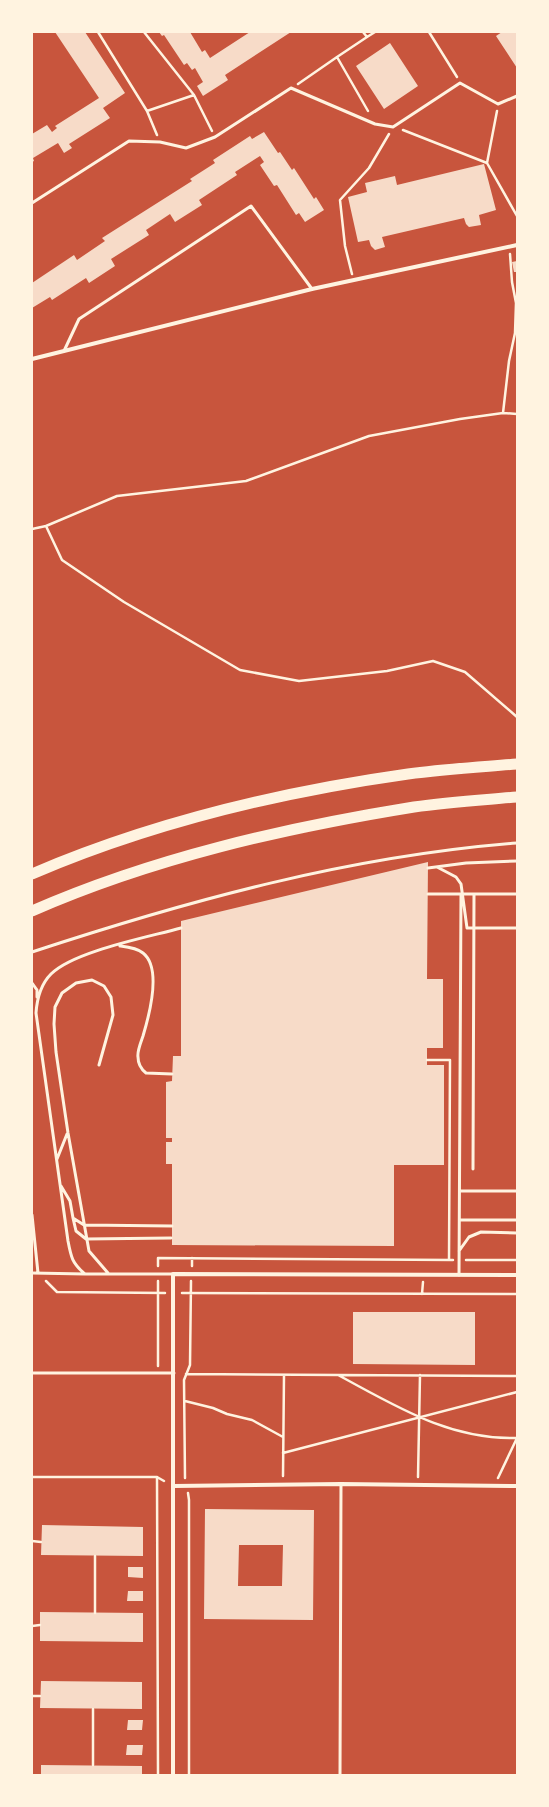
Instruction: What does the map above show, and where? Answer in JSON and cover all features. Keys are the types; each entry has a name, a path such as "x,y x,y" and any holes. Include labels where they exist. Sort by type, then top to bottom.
{"highway":[{"path":"32,874 137,835 291,795 409,774 517,764"},
{"path":"32,911 68,895 148,867 296,828 416,807 517,796"}],"street":[{"path":"32,359 353,279 509,248 517,245"},
{"path":"172,1775 174,1486 173,1274 517,1275"},
{"path":"174,1486 341,1484 517,1486"}],"lane":[{"path":"32,203 129,141 160,142 186,148 215,137 291,88 374,124 393,127 460,83 498,104 517,96"},
{"path":"64,351 79,319 251,206 312,289"},
{"path":"32,953 187,904 286,878 393,858 517,843"},
{"path":"428,868 517,861"},
{"path":"437,867 456,877 460,884 467,928 517,928"},
{"path":"428,894 517,894"},
{"path":"459,1275 461,894"},
{"path":"473,1169 474,894"},
{"path":"37,999 42,986 52,974 72,960 118,945 181,928"},
{"path":"118,945 143,952 148,957 152,966 153,978 150,1012 138,1057 141,1068 146,1073 172,1074"},
{"path":"99,1065 113,1015 111,997 104,986 92,980 76,983 62,993 55,1007 54,1024 68,1133 86,1239 89,1251 108,1273"},
{"path":"32,983 37,990 36,1013 70,1253 75,1265 85,1274"},
{"path":"57,1161 68,1133"},
{"path":"60,1184 70,1201 76,1232 86,1239 171,1238"},
{"path":"460,1191 517,1191"},
{"path":"32,1215 38,1273"},
{"path":"73,1218 84,1225 172,1226"},
{"path":"460,1220 517,1220"},
{"path":"459,1252 469,1237 481,1232 517,1232"},
{"path":"32,1273 173,1274"},
{"path":"32,1373 174,1373"},
{"path":"340,1775 341,1484"}],"path":[{"path":"98,32 147,111 160,142"},
{"path":"144,32 194,95 215,137"},
{"path":"363,32 367,38"},
{"path":"291,88 375,32"},
{"path":"429,32 460,83"},
{"path":"337,57 374,124"},
{"path":"147,111 194,95"},
{"path":"487,163 498,104"},
{"path":"353,279 345,246 340,200 369,168 393,127 487,163 517,216"},
{"path":"503,413 509,361 515,334 516,303 512,282 509,248"},
{"path":"32,529 46,526 117,496 246,481 369,436 460,419 503,413 517,414"},
{"path":"46,526 62,560 124,602 240,670 299,681 387,671 433,661 465,672 517,717"},
{"path":"427,1060 450,1060 449,1260"},
{"path":"158,1258 517,1260"},
{"path":"57,1292 158,1293 158,1372"},
{"path":"188,1775 190,1500 186,1486 184,1468 186,1374 190,1365 191,1292 517,1294"},
{"path":"174,1373 517,1376"},
{"path":"282,1485 284,1375"},
{"path":"337,1375 419,1418 451,1430 484,1436 517,1438 494,1486"},
{"path":"418,1485 420,1375"},
{"path":"283,1453 517,1392"},
{"path":"185,1401 252,1420 284,1437"},
{"path":"32,1477 157,1477 174,1486"},
{"path":"157,1477 158,1775"},
{"path":"32,1541 41,1542"},
{"path":"95,1556 95,1612"},
{"path":"32,1626 40,1625"},
{"path":"32,1696 40,1696"},
{"path":"93,1709 93,1765"}],"building":[{"path":"55,32 85,32 125,93 103,108 110,118 69,144 72,148 64,153 58,143 33,158 34,161 32,162 32,134 47,125 52,132 57,128 55,126 99,98"},
{"path":"159,32 190,32 202,52 205,50 210,58 250,32 291,32 225,75 228,80 203,96 197,86 203,82 195,68 192,70 187,63 184,65 164,35 162,36"},
{"path":"502,32 517,32 517,68 496,36"},
{"path":"390,43 418,86 384,109 356,66"},
{"path":"264,132 292,170 294,168 314,199 316,197 324,210 305,222 299,213 296,215 277,185 274,186 260,165 264,162 260,156 235,172 237,175 199,200 202,205 175,222 170,214 146,230 149,235 111,259 115,266 89,283 86,278 52,300 50,297 32,308 32,283 74,255 77,260 105,241 102,238 192,181 190,179 215,163 213,160 250,136 252,139"},
{"path":"484,164 496,210 479,215 481,225 469,227 464,218 382,237 385,247 375,250 371,246 369,240 358,242 348,197 367,192 365,183 395,176 397,185"},
{"path":"517,261 517,272 514,272 512,262"},
{"path":"428,862 427,979 443,979 443,1048 427,1048 427,1065 444,1065 444,1165 394,1165 394,1246 172,1245 172,1164 166,1164 166,1142 172,1142 172,1138 166,1138 166,1082 172,1081 173,1056 181,1056 181,921"},
{"path":"353,1312 475,1312 475,1365 353,1364"},
{"path":"205,1509 314,1510 313,1620 204,1619","holes":["239,1545 283,1545 282,1586 238,1586"]},
{"path":"42,1525 143,1527 143,1556 41,1555"},
{"path":"128,1567 143,1567 143,1578 128,1577"},
{"path":"128,1591 143,1591 143,1601 127,1601"},
{"path":"40,1612 143,1613 143,1642 40,1641"},
{"path":"41,1681 142,1682 142,1709 40,1708"},
{"path":"128,1720 143,1720 142,1730 127,1730"},
{"path":"127,1745 143,1745 142,1755 126,1755"},
{"path":"41,1765 142,1766 142,1775 41,1775"}]}
